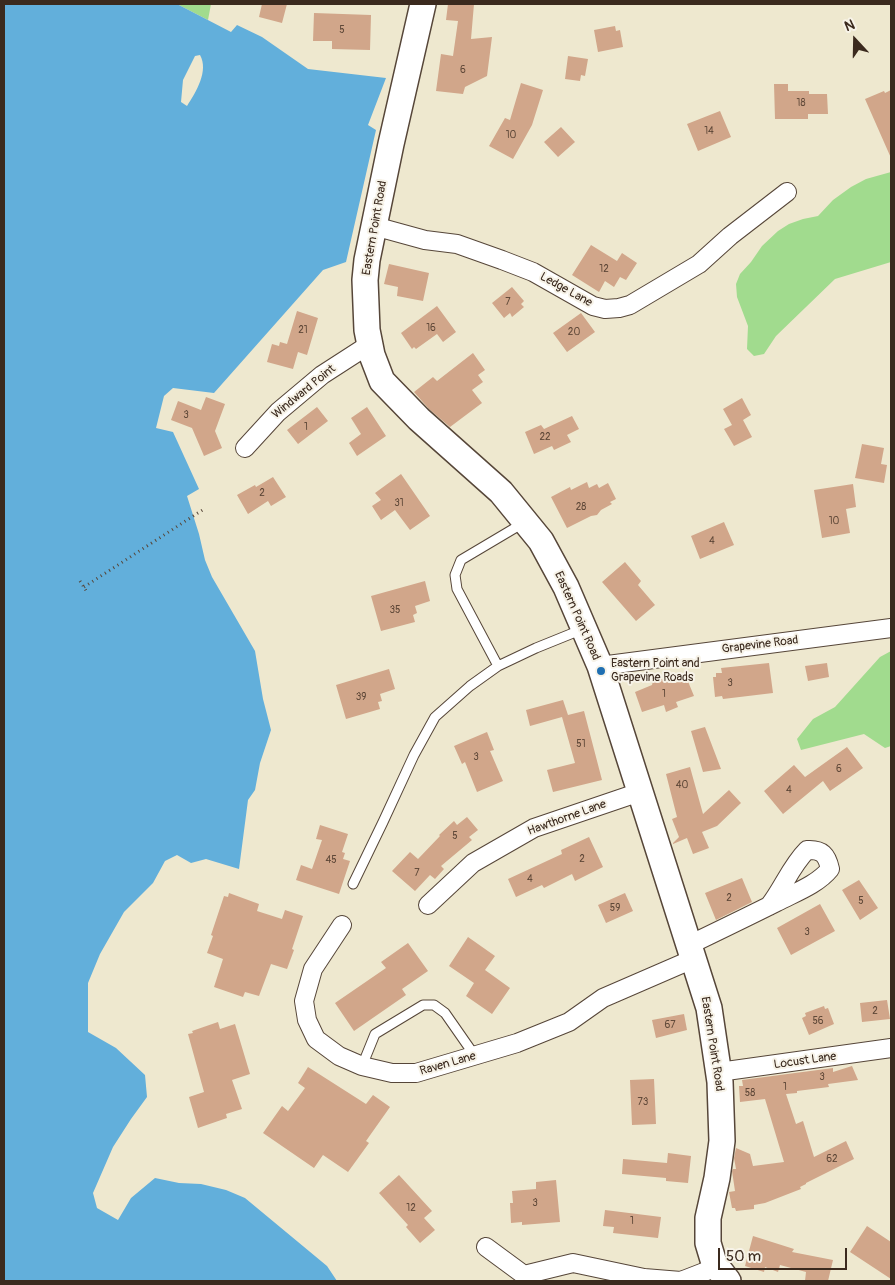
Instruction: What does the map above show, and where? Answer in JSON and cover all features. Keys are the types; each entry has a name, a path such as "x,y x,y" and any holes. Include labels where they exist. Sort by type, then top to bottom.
{"main road":[{"name":"Eastern Point Road","path":"424,4 391,144 367,260 365,280 368,330 372,355 382,381 425,424 501,492 541,541 566,587 600,666 708,1008 718,1072 722,1141 717,1178 708,1218 708,1243 714,1263 722,1274"}],"street":[{"name":"Ledge Lane","path":"374,226 425,240 457,244 533,272 593,306 605,309 619,308 630,305 699,264 730,236 787,192"},
{"name":"Windward Point","path":"244,448 278,412 322,375 370,344"},
{"name":"Grapevine Road","path":"600,666 891,628"},
{"name":"Hawthorne Lane","path":"428,905 473,863 534,828 640,792"},
{"name":"Raven Lane","path":"342,925 313,969 304,1001 307,1020 316,1039 339,1056 362,1066 392,1073 416,1073 517,1043 569,1022 603,998 691,952 769,906"},
{"name":"Locust Lane","path":"718,1072 891,1048"},
{"path":"486,1247 524,1274 573,1263 644,1278 681,1281 722,1274"}],"lane":[{"path":"498,666 457,589 455,575 461,560 526,522"},
{"path":"353,884 384,822 414,755 435,717 470,686 498,666 584,628"},
{"path":"362,1066 374,1034 423,1005 434,1005 445,1013 475,1056"}],"path":[{"path":"84,587 204,509"},
{"path":"80,581 87,592"}],"green space":[{"path":"177,4 211,4 208,20"},
{"path":"891,172 891,262 835,279 776,336 764,354 754,356 747,349 748,326 737,297 736,284 740,274 762,246 778,231 789,224 818,216 833,200 866,179"},
{"path":"891,651 891,746 885,748 864,734 801,750 797,739 813,719 835,707 880,657"}],"water":[{"path":"4,4 177,4 231,32 237,25 262,37 308,69 386,78 368,125 376,130 346,262 323,270 214,393 173,388 164,396 156,428 173,432 199,489 187,496 205,560 212,577 255,651 263,699 271,730 260,763 255,790 248,800 239,869 206,859 191,863 177,855 165,861 153,883 124,912 100,954 88,983 88,1032 116,1048 145,1075 147,1097 113,1147 93,1193 97,1208 118,1220 131,1198 155,1178 179,1183 201,1184 226,1190 245,1198 327,1266 337,1281 4,1281","holes":["200,55 203,68 200,81 187,106 181,102 183,80 195,56"]}],"building":[{"path":"262,4 287,4 282,23 259,17"},
{"path":"448,4 474,4 471,39 492,37 487,76 465,87 463,94 436,91 441,54 453,56 458,21 446,20"},
{"path":"314,13 371,15 370,50 332,49 332,41 313,41"},
{"path":"615,26 616,31 620,30 623,47 598,52 594,30"},
{"path":"568,56 588,59 585,76 581,75 580,81 565,79"},
{"path":"521,83 543,90 532,125 513,159 489,146 505,118 510,120"},
{"path":"774,84 788,84 788,91 809,91 809,94 827,94 828,114 808,114 808,119 775,119"},
{"path":"891,90 891,158 865,99"},
{"path":"720,111 731,137 698,151 687,124"},
{"path":"561,127 575,142 558,157 544,142"},
{"path":"591,245 617,261 622,253 637,263 626,280 620,277 614,287 605,281 599,292 572,275"},
{"path":"389,264 429,273 423,301 397,296 398,287 384,284"},
{"path":"512,287 524,301 521,304 524,307 512,317 510,313 504,318 492,303"},
{"path":"437,306 456,332 443,342 437,334 416,349 414,347 412,349 401,333"},
{"path":"297,311 318,318 307,355 298,352 293,369 267,362 272,344 279,346 280,342 287,344"},
{"path":"581,313 595,332 567,352 553,333"},
{"path":"473,353 485,370 478,375 483,382 472,390 482,403 450,427 429,409 414,392 433,377 437,381"},
{"path":"206,397 225,404 215,431 222,448 204,456 192,428 171,420 178,401 201,410"},
{"path":"742,398 751,415 743,420 752,437 734,446 724,429 732,425 723,409"},
{"path":"317,407 328,421 298,444 287,430"},
{"path":"367,407 386,436 357,456 349,443 361,434 351,418"},
{"path":"572,416 579,429 567,435 571,442 554,450 552,446 534,454 525,432 541,425 544,429"},
{"path":"862,444 884,448 881,464 887,465 884,483 855,478"},
{"path":"401,474 430,516 410,530 395,510 381,520 372,506 381,500 375,493"},
{"path":"273,477 286,497 271,506 268,501 248,514 237,495"},
{"path":"587,482 589,488 597,484 599,488 608,483 616,499 610,502 612,504 601,510 597,515 567,528 551,497 570,487 571,490"},
{"path":"853,484 856,507 846,509 850,533 822,538 814,490"},
{"path":"724,522 734,545 700,559 691,536"},
{"path":"625,562 641,581 638,585 655,605 636,621 602,582"},
{"path":"425,581 430,601 415,606 417,613 413,615 415,622 381,631 371,596"},
{"path":"769,663 773,693 723,699 722,696 715,697 713,677 716,677 716,673 722,673 721,668"},
{"path":"827,663 829,677 808,681 805,666"},
{"path":"389,669 395,689 380,694 382,701 378,702 380,709 346,719 336,685"},
{"path":"661,678 669,682 674,680 675,683 687,679 694,696 676,702 678,707 666,712 664,705 642,712 635,692 652,685 653,681"},
{"path":"563,700 568,715 584,711 602,780 553,792 547,770 575,763 562,717 530,726 526,710"},
{"path":"705,727 721,769 703,772 691,731"},
{"path":"487,732 494,750 490,751 503,781 477,792 465,762 462,764 454,746"},
{"path":"847,747 863,768 830,791 823,781 783,814 764,791 794,765 805,777"},
{"path":"690,767 703,814 729,790 741,803 717,826 702,832 709,848 693,854 687,838 673,844 679,837 672,819 677,817 666,774"},
{"path":"467,817 478,830 469,837 472,840 441,866 444,869 435,879 430,875 415,891 392,871 410,852 418,859 454,821 457,825"},
{"path":"320,825 348,834 342,852 345,853 343,859 350,861 339,894 296,880 301,865 312,869 322,840 316,839"},
{"path":"589,837 603,867 575,881 572,874 544,888 542,885 516,897 508,879 562,854 561,850"},
{"path":"742,878 752,902 716,920 705,893"},
{"path":"859,880 878,908 860,920 842,890"},
{"path":"229,893 259,904 257,911 282,919 285,910 303,916 287,969 271,964 259,996 245,992 243,997 214,987 223,959 207,953 224,896 228,897"},
{"path":"625,893 633,911 606,923 598,905"},
{"path":"820,904 835,931 791,955 777,928"},
{"path":"468,937 495,956 485,970 510,988 492,1014 466,996 474,983 449,966"},
{"path":"408,943 428,971 402,989 406,995 354,1031 335,1003 386,968 381,962"},
{"path":"887,1000 890,1019 862,1022 860,1003"},
{"path":"824,1006 825,1009 828,1008 834,1024 809,1035 802,1018 806,1016 805,1013"},
{"path":"684,1014 687,1030 656,1038 652,1020"},
{"path":"218,1022 220,1029 235,1024 250,1074 232,1080 242,1109 226,1114 227,1118 198,1128 189,1097 204,1092 188,1034"},
{"path":"852,1066 858,1080 828,1084 829,1087 786,1094 796,1124 803,1121 814,1157 846,1141 854,1159 806,1183 800,1187 801,1189 765,1203 754,1205 754,1209 736,1211 735,1208 732,1208 729,1192 735,1191 732,1171 736,1169 734,1158 736,1148 750,1154 753,1166 784,1162 765,1099 740,1102 739,1086 743,1086 742,1080 833,1068 833,1072"},
{"path":"308,1067 366,1104 373,1095 390,1107 366,1141 369,1143 348,1172 323,1155 314,1168 263,1133 282,1106 288,1111 305,1088 298,1083"},
{"path":"654,1079 656,1124 632,1125 630,1080"},
{"path":"668,1153 691,1156 688,1183 666,1181 666,1178 622,1174 623,1159 667,1163"},
{"path":"399,1175 432,1211 424,1218 435,1230 420,1243 406,1227 408,1225 379,1193"},
{"path":"556,1180 560,1222 522,1225 522,1222 511,1223 510,1203 513,1203 512,1191 536,1189 536,1182"},
{"path":"605,1210 661,1217 658,1238 613,1233 614,1227 603,1226"},
{"path":"867,1226 891,1242 891,1279 850,1252"},
{"path":"753,1236 794,1249 792,1252 833,1260 828,1281 805,1281 806,1272 780,1265 778,1272 765,1267 764,1272 745,1266"}],"place":[{"name":"Eastern Point and Grapevine Roads","path":"601,671"}]}
